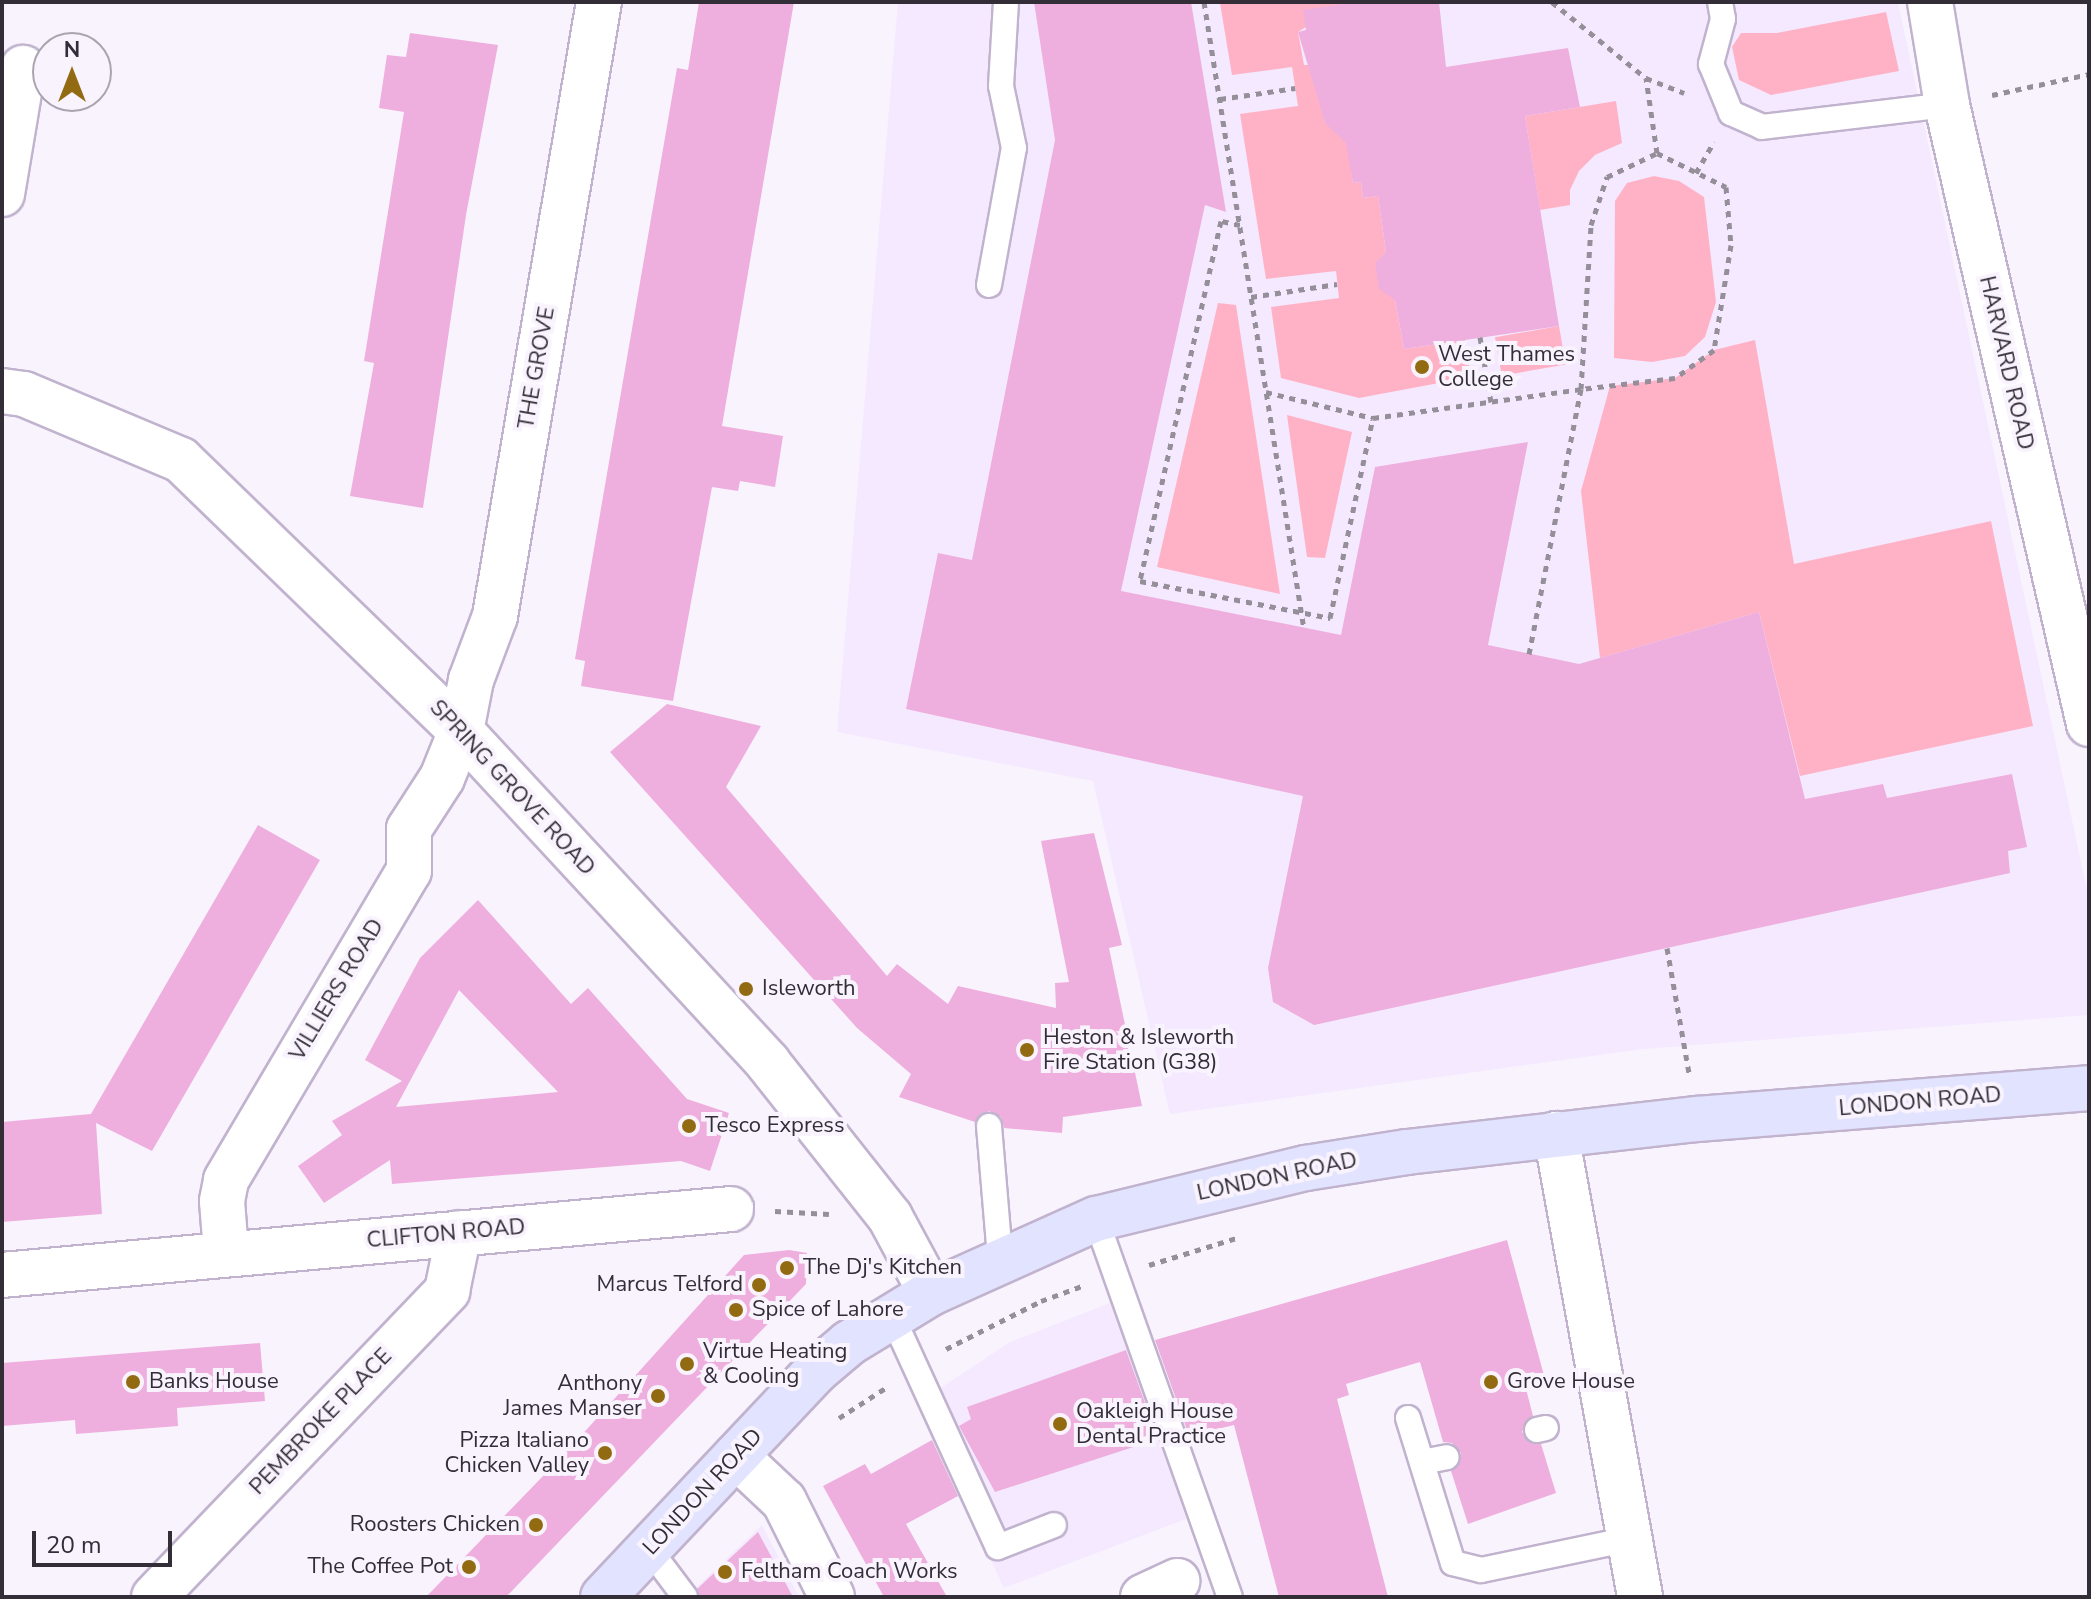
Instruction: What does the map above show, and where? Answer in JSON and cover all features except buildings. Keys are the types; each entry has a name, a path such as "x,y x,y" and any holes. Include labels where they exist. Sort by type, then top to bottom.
{"main road":[{"name":"LONDON ROAD","path":"603,1597 816,1371 892,1316 931,1293 1000,1258 1096,1219 1306,1168 1556,1134 1697,1119 2089,1088"}],"street":[{"name":"THE GROVE","path":"461,731 471,680 495,616 599,2"},
{"name":"HARVARD ROAD","path":"1930,2 1947,105 2089,724"},
{"path":"2,194 6,145 23,68"},
{"name":"SPRING GROVE ROAD","path":"2,391 24,394 181,460 461,731 768,1063 890,1217 931,1293"},
{"name":"VILLIERS ROAD","path":"226,1252 222,1201 231,1168 409,871 409,829 442,778 461,731"},
{"path":"1556,1134 1640,1597"},
{"name":"CLIFTON ROAD","path":"2,1275 226,1252 731,1209"},
{"name":"PEMBROKE PLACE","path":"154,1597 447,1291 459,1233"},
{"path":"736,1456 784,1501 832,1597"}],"lane":[{"path":"989,285 1014,148 1001,86 1006,2"},
{"path":"1720,2 1723,19 1711,64 1731,113 1762,127 1947,105"},
{"path":"989,1126 1000,1258"},
{"path":"1096,1219 1230,1597"},
{"path":"892,1316 998,1547 1054,1525"},
{"path":"1408,1418 1453,1563 1465,1569 1629,1539"},
{"path":"1422,1462 1447,1457"},
{"path":"649,1549 685,1597"}],"path":[{"path":"1204,2 1304,629"},
{"path":"1552,2 1646,78 1731,113"},
{"path":"1947,105 2089,74"},
{"path":"1646,78 1657,153"},
{"path":"1220,99 1295,88"},
{"path":"1266,392 1373,418 1675,378 1714,350 1731,245 1726,187 1657,153"},
{"path":"1529,654 1581,389 1591,225 1607,177 1657,153"},
{"path":"1240,225 1221,221 1140,581 1330,618 1373,418"},
{"path":"1251,297 1337,284"},
{"path":"1480,337 1491,402"},
{"path":"1667,948 1697,1119"},
{"path":"731,1209 890,1217"}],"shaded area":[{"name":"West Thames College","path":"898,2 1898,2 2089,900 2088,1015 1643,1049 1170,1114 1093,781 837,732"},
{"path":"1346,2 1298,32 1304,65 1311,65 1325,123 1347,138 1353,183 1361,182 1363,198 1378,196 1386,252 1375,264 1395,300 1404,349 1465,340 1471,377 1359,398 1281,378 1271,307 1339,298 1336,271 1266,279 1240,114 1298,106 1292,67 1232,75 1220,3"},
{"path":"1886,12 1899,71 1771,95 1739,80 1732,47 1741,33 1777,33"},
{"path":"1616,101 1622,143 1595,155 1579,171 1570,190 1570,205 1540,210 1525,116"},
{"path":"1654,176 1679,181 1704,197 1716,302 1705,337 1685,356 1652,362 1614,358 1615,201 1627,183"},
{"path":"1218,303 1236,305 1280,594 1157,567"},
{"path":"1559,326 1566,364 1502,376 1495,337"},
{"path":"1755,340 1794,564 1991,521 2033,726 1800,776 1759,612 1600,658 1581,491 1610,386 1675,378 1714,350"},
{"path":"1287,415 1352,432 1325,558 1307,557"},
{"path":"1115,1301 1186,1519 1004,1588 918,1403 1010,1342"},
{"path":"762,1525 799,1597 686,1597"}],"place":[{"name":"West Thames College","path":"1422,367"},
{"name":"Isleworth","path":"746,989"},
{"name":"Heston & Isleworth Fire Station (G38)","path":"1027,1050"},
{"name":"Tesco Express","path":"689,1126"},
{"name":"The Dj's Kitchen","path":"787,1268"},
{"name":"Marcus Telford","path":"759,1285"},
{"name":"Spice of Lahore","path":"736,1310"},
{"name":"Virtue Heating & Cooling","path":"687,1364"},
{"name":"Banks House","path":"133,1382"},
{"name":"Grove House","path":"1491,1382"},
{"name":"Anthony James Manser","path":"658,1396"},
{"name":"Oakleigh House Dental Practice","path":"1060,1424"},
{"name":"Pizza Italiano Chicken Valley","path":"605,1453"},
{"name":"Roosters Chicken","path":"536,1525"},
{"name":"The Coffee Pot","path":"469,1567"},
{"name":"Feltham Coach Works","path":"725,1572"}]}
